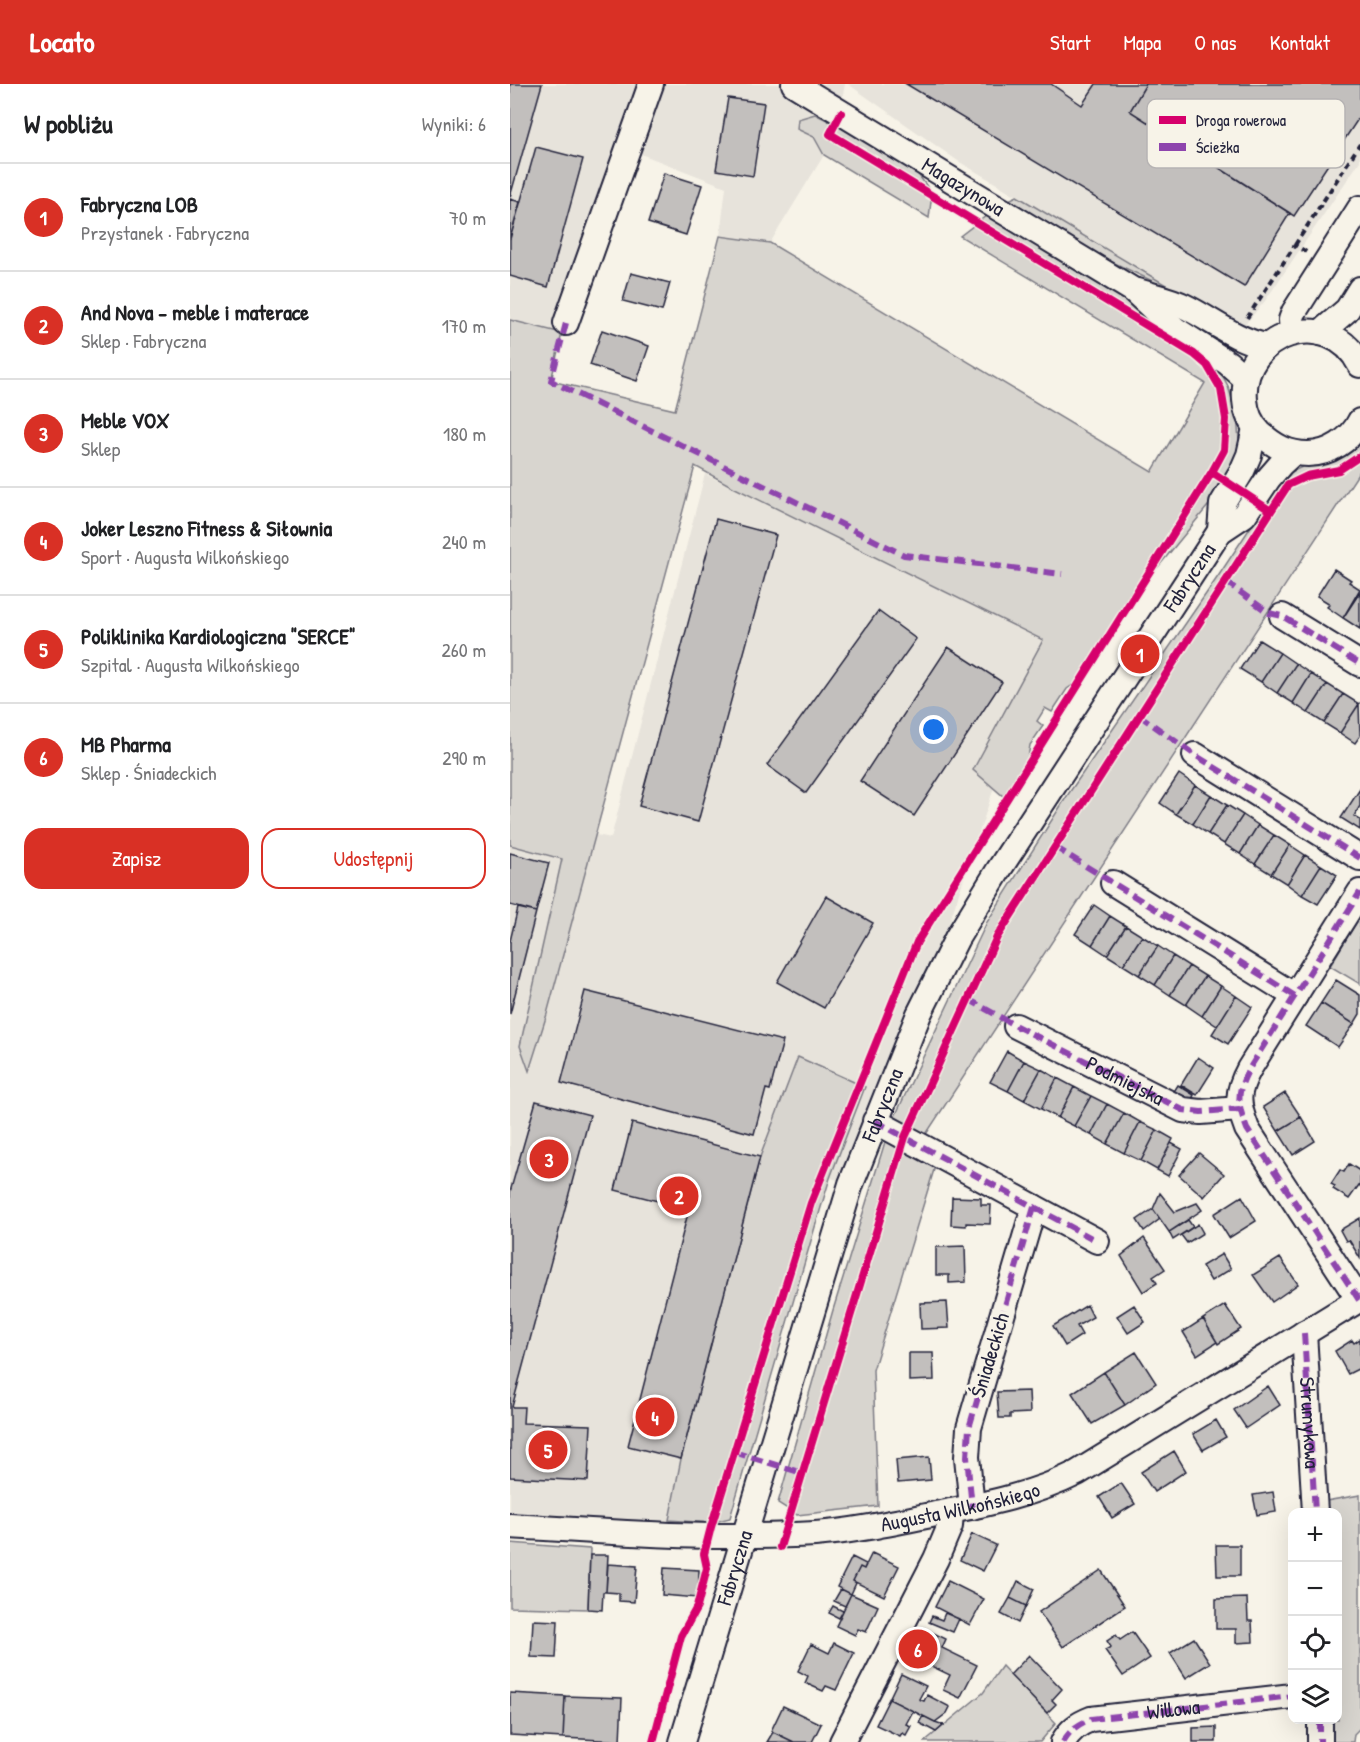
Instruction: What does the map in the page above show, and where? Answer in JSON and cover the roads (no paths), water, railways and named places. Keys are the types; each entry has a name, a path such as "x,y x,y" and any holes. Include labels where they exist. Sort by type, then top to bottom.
{"street":[{"path":"566,323 651,84"},
{"name":"Magazynowa","path":"794,84 1133,290 1175,329 1228,363 1246,379"},
{"path":"1292,333 1291,320 1294,312 1360,208"},
{"path":"1320,333 1347,310 1360,289"},
{"name":"Magazynowa","path":"1133,290 1182,305 1252,344 1266,346"},
{"path":"1359,358 1341,342 1320,333 1306,331 1278,338 1266,346 1253,361 1246,379 1245,405 1255,428 1272,444 1293,453 1311,454 1329,450 1345,441 1360,421"},
{"name":"Fabryczna","path":"1220,531 1222,504 1249,455 1255,428"},
{"name":"Fabryczna","path":"682,1742 851,1184 919,1014 957,938 998,871 1220,531 1244,515 1268,479 1293,453"},
{"path":"1282,616 1360,664"},
{"path":"1195,755 1360,858"},
{"path":"1113,883 1295,996"},
{"path":"1358,900 1240,1085 1240,1109 1248,1129 1360,1300"},
{"name":"Podmiejska","path":"1016,1026 1183,1110 1201,1112 1240,1109"},
{"path":"875,1121 1097,1241"},
{"name":"Śniadeckich","path":"842,1742 936,1559 950,1526 962,1509 969,1428 1034,1207"},
{"name":"Augusta Wilkońskiego","path":"510,1526 676,1535 817,1534 962,1509 1047,1486 1077,1473 1360,1300"},
{"name":"Strumykowa","path":"1304,1333 1315,1508"},
{"name":"Willowa","path":"1063,1742 1068,1733 1079,1724 1091,1719 1288,1697"},
{"path":"1320,1724 1320,1742"}],"place":[{"name":"Fabryczna LOB","path":"1140,654"},
{"name":"Meble VOX","path":"549,1159"},
{"name":"And Nova - meble i materace","path":"679,1196"},
{"name":"Joker Leszno Fitness & Siłownia","path":"655,1417"},
{"name":"Poliklinika Kardiologiczna \"SERCE\"","path":"548,1450"},
{"name":"MB Pharma","path":"918,1649"}]}
